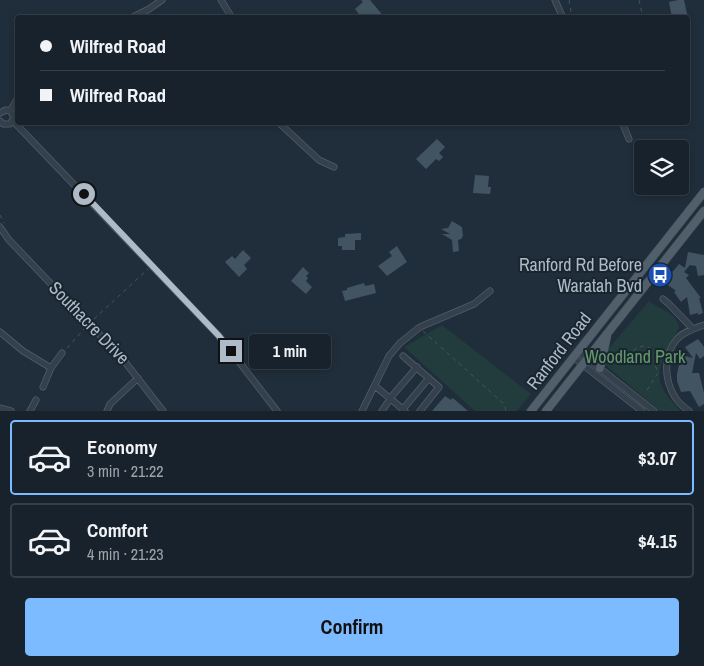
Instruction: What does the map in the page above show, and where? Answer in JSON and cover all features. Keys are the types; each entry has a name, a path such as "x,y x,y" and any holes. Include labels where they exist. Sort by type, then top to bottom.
{"main road":[{"name":"Ranford Road","path":"531,411 704,192"},
{"name":"Ranford Road","path":"546,411 704,211"},
{"path":"600,368 608,332"}],"street":[{"path":"137,15 162,0"},
{"path":"221,0 230,15"},
{"path":"555,0 560,8"},
{"path":"559,0 562,15"},
{"path":"10,111 15,103"},
{"path":"0,113 6,110 10,111"},
{"path":"0,121 7,125 13,121 13,114 10,111"},
{"path":"17,125 219,336 277,411"},
{"path":"281,125 319,160 334,167"},
{"path":"623,125 630,139"},
{"name":"Southacre Drive","path":"0,221 0,228 9,240 130,366 162,411"},
{"name":"Southacre Drive","path":"0,235 9,240"},
{"path":"362,411 389,356 400,343 420,327 474,304 490,291"},
{"path":"663,299 693,329"},
{"path":"689,411 676,399 669,386 666,370 669,352 678,338 704,325"},
{"path":"0,332 18,348 51,368"},
{"path":"43,387 51,368 62,353"},
{"path":"576,354 642,411"},
{"path":"403,356 438,386 438,389 420,411"},
{"path":"585,361 600,368 654,411"},
{"path":"384,411 391,398 417,367"},
{"path":"107,411 110,404 138,378"},
{"path":"375,386 404,410 429,378"},
{"path":"30,411 36,400"},
{"path":"0,408 11,411"}],"path":[{"path":"569,0 572,15"},
{"path":"639,0 642,15"},
{"path":"62,353 152,265"},
{"path":"420,327 504,404 506,411"},
{"path":"609,350 614,353 627,355 638,348 649,347 657,355 654,362 658,373"},
{"path":"658,373 667,374"},
{"path":"648,390 658,373"}],"green space":[{"name":"Woodland Park","path":"649,301 675,318 678,323 679,328 662,361 660,380 663,389 681,411 660,411 604,364 604,354"},
{"path":"442,325 531,394 517,411 475,411 404,347"}],"building":[{"path":"361,0 370,0 382,15 360,15 355,9 363,2"},
{"path":"684,0 687,15 671,15 669,2"},
{"path":"437,139 445,147 439,153 443,157 439,161 436,159 426,169 416,159"},
{"path":"475,175 489,176 488,187 491,187 490,194 473,193"},
{"path":"452,221 462,227 463,236 458,240 459,251 453,252 452,240 442,234 450,234 441,229 448,228"},
{"path":"361,233 361,240 355,240 355,250 342,250 342,246 338,246 338,238 345,237 345,234"},
{"path":"397,246 407,262 387,276 378,266 392,256 389,252"},
{"path":"243,250 251,258 244,265 247,269 239,277 225,262 232,256 235,259"},
{"path":"688,252 704,255 704,275 698,276 696,266 690,265 684,272 689,275 686,278 701,298 699,298 703,313 698,315 698,313 690,315 687,297 681,302 674,292 676,291 664,282 679,264 685,268"},
{"path":"303,267 309,273 306,276 308,278 306,281 312,287 306,294 291,281"},
{"path":"364,283 365,286 374,284 376,293 345,301 342,291"},
{"path":"698,339 704,347 704,356 700,359 696,353 692,373 699,373 704,393 704,404 699,407 690,391 681,392 677,381 681,355 693,358 685,347"},
{"path":"445,396 451,400 452,398 454,399 468,411 432,411"}],"place":[{"name":"Ranford Rd Before Waratah Bvd","path":"660,275"}],"route":[{"path":"84,194 231,351"}]}
